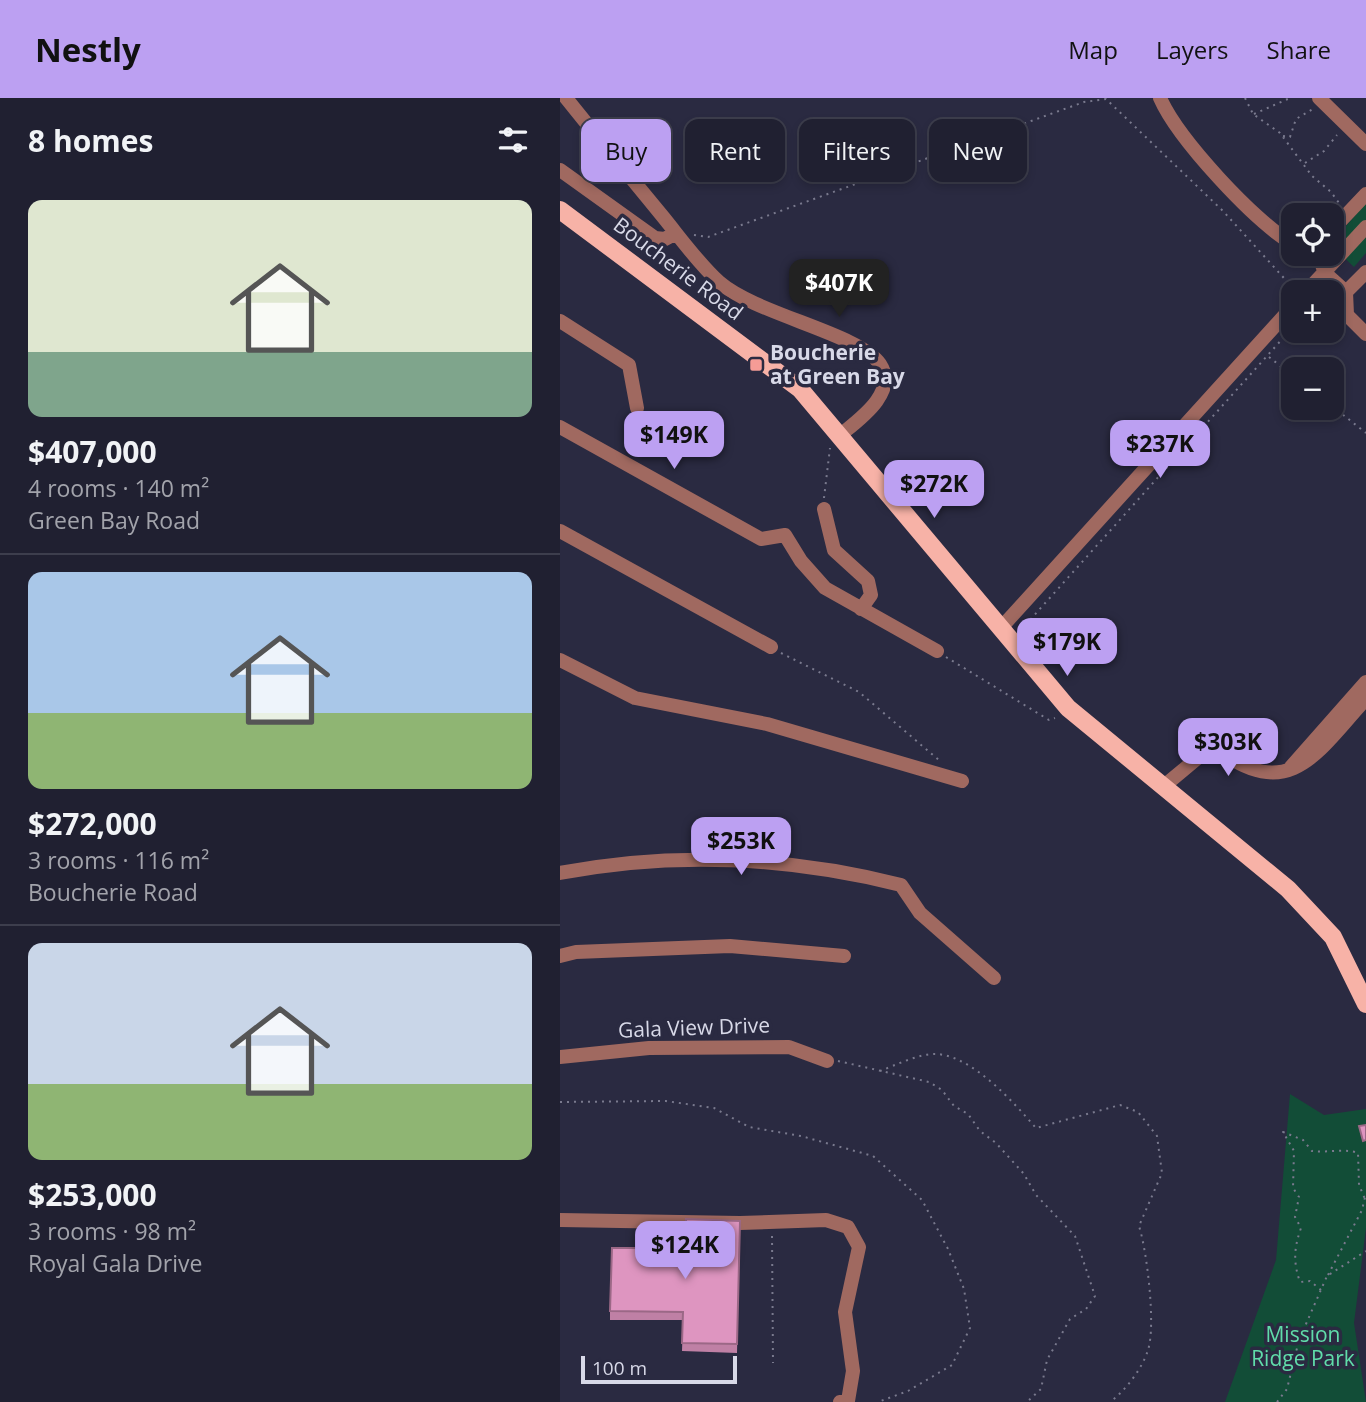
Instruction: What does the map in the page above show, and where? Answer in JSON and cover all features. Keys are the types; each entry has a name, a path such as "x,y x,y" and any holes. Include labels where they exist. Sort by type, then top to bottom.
{"main road":[{"name":"Boucherie Road","path":"560,209 800,389 1068,708 1288,889 1333,937 1366,1004"}],"street":[{"path":"566,98 720,283 765,310 865,351 880,365 884,378 880,396 874,405 839,436"},
{"path":"1160,98 1167,115 1210,167 1281,237"},
{"path":"1322,101 1366,144"},
{"path":"560,170 655,238 665,239 676,233"},
{"path":"1344,218 1366,194"},
{"path":"1318,280 1366,227"},
{"path":"1322,266 1325,273 1346,292 1347,315 1366,334"},
{"path":"1346,292 1366,272"},
{"path":"1005,635 1281,320"},
{"path":"560,321 629,365 637,408"},
{"path":"560,427 761,540 785,535 801,561 825,588 937,651"},
{"path":"824,509 834,550 868,581 871,595 862,609"},
{"path":"560,531 771,647"},
{"path":"560,660 568,667 615,686 635,698 767,724 962,781"},
{"path":"1287,771 1366,682"},
{"path":"1164,786 1200,756 1223,753 1242,767 1264,774 1287,771 1307,763 1366,699"},
{"path":"560,873 730,858 829,869 901,885 920,913 994,978"},
{"path":"560,956 576,952 730,946 844,956"},
{"name":"Gala View Drive","path":"560,1057 649,1048 789,1047 827,1061"},
{"path":"560,1220 827,1220 848,1227 859,1247 845,1312 853,1371 848,1401 840,1402"}],"path":[{"path":"676,233 708,237 1084,102 1105,98 1223,211 1286,280"},
{"path":"1245,98 1254,114 1282,136 1312,176 1331,192 1347,215"},
{"path":"1254,114 1263,113 1290,98"},
{"path":"1282,136 1290,137 1296,119 1322,101"},
{"path":"1304,164 1324,151 1333,137 1350,129"},
{"path":"1005,635 1281,340"},
{"path":"1268,355 1281,366"},
{"path":"1344,416 1366,433"},
{"path":"824,509 830,448 839,436"},
{"path":"771,647 859,692 944,764"},
{"path":"937,651 1049,720 1068,708"},
{"path":"880,1071 937,1054 960,1062 1006,1092 1036,1128 1120,1105 1138,1112 1157,1136 1162,1173 1139,1226 1148,1255 1149,1348 1139,1368 1110,1402"},
{"path":"827,1061 846,1062 929,1082 942,1090 1005,1153 1024,1174 1037,1195 1076,1236 1095,1296 1086,1309 1070,1319 1047,1360 1041,1389 1027,1402"},
{"path":"560,1102 666,1101 714,1108 749,1127 801,1136 873,1156 922,1200 948,1249 964,1289 970,1328 952,1365 908,1391 878,1402"},
{"path":"1321,1290 1310,1281 1300,1282 1294,1266 1295,1245 1301,1228 1295,1217 1299,1197 1293,1188 1294,1151 1283,1132 1303,1140 1312,1151 1336,1154 1350,1150 1358,1153 1359,1185 1365,1199"},
{"path":"1277,1402 1287,1389 1299,1340 1366,1193"},
{"path":"772,1221 773,1363"},
{"path":"1327,1276 1366,1251"}],"green space":[{"path":"1366,203 1366,253 1354,267 1344,257 1344,228"},
{"name":"Mission Ridge Park","path":"1290,1094 1324,1115 1366,1109 1366,1228 1354,1323 1366,1402 1225,1402 1276,1260"}],"building":[{"path":"1366,1125 1366,1140 1363,1141 1359,1126"},
{"path":"686,1219 740,1221 737,1344 682,1343 683,1312 610,1311 612,1248 686,1248"}],"place":[{"name":"Boucherie at Green Bay","path":"756,365"}]}
